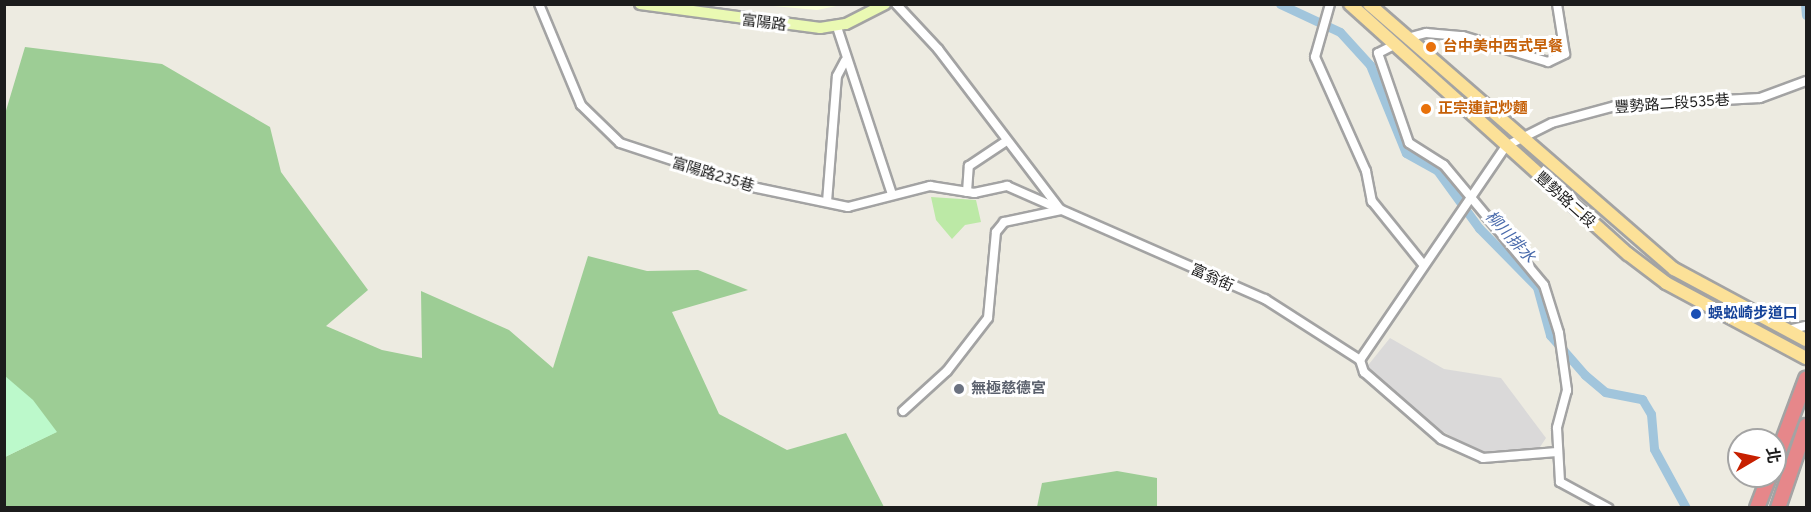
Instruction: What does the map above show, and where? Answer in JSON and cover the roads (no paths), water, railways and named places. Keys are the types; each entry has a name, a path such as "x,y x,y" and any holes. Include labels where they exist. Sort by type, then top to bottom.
{"highway":[{"path":"1787,430 1806,379"},
{"path":"1778,507 1806,426"},
{"path":"1757,507 1764,488"}],"main road":[{"name":"豐勢路二段","path":"1350,4 1392,45 1506,146 1666,283 1806,358"},
{"name":"豐勢路二段","path":"1369,4 1405,39 1674,269 1806,340"}],"street":[{"name":"富陽路235巷","path":"539,4 580,105 620,143 757,188 848,207 930,186 967,192 1007,186 1061,210"},
{"name":"富陽路","path":"640,4 795,27 837,27 885,4"},
{"name":"富翁街","path":"896,4 938,49 1005,142 1061,210 1265,299 1360,360"},
{"path":"1330,4 1322,24 1315,57 1366,171 1372,201 1422,263"},
{"path":"1557,4 1565,54 1548,62 1463,36 1426,33 1405,39 1378,52 1409,143 1443,165 1467,198 1537,274 1559,334 1558,352 1567,390 1557,452 1560,482 1608,507"},
{"path":"837,27 845,61 892,194"},
{"path":"827,202 837,76 845,61"},
{"name":"豐勢路二段535巷","path":"1506,146 1521,138 1615,106 1761,98 1806,81"},
{"path":"967,192 969,166 1005,142"},
{"path":"1506,146 1422,263 1360,360 1364,372 1441,439 1483,458 1557,452"},
{"path":"903,411 947,371 988,318 996,232 1004,222 1061,210"},
{"path":"1781,328 1806,326"}],"waterway":[{"name":"柳川排水","path":"1280,4 1340,32 1370,65 1406,153 1437,170 1479,228 1537,287 1550,335 1585,375 1605,392 1642,399 1651,414 1654,449 1686,508"},
{"path":"1805,4 1806,15"}],"place":[{"name":"台中美中西式早餐","path":"1431,47"},
{"name":"正宗連記炒麵","path":"1426,109"},
{"name":"蜈蚣崎步道口","path":"1696,314"},
{"name":"無極慈德宮","path":"959,389"}]}
